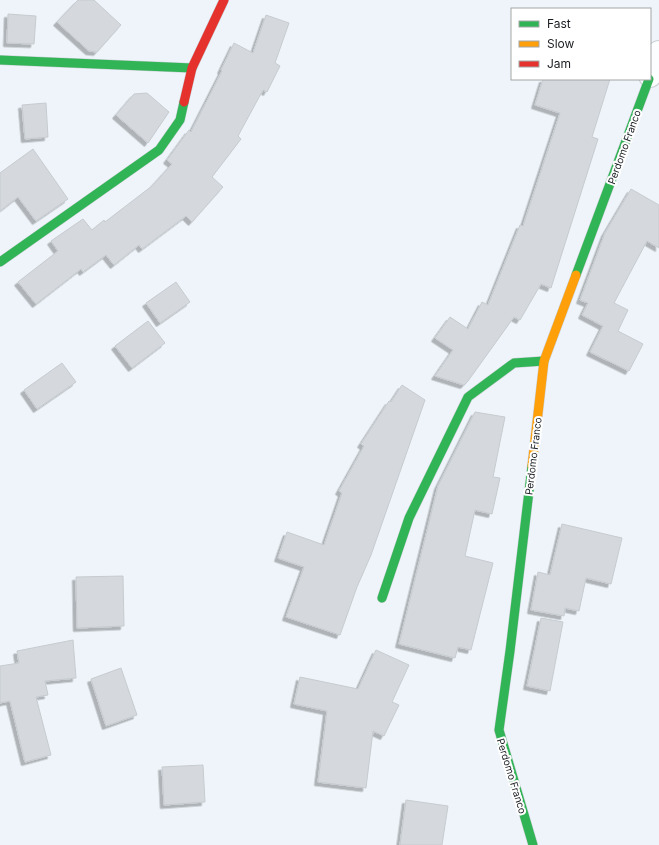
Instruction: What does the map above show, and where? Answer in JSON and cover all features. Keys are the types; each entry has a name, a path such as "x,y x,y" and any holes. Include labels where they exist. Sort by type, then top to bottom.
{"street":[{"path":"0,262 159,150 180,120 192,68 224,0"},
{"name":"Perdomo Franco","path":"651,75 659,52"},
{"path":"0,60 192,68"},
{"name":"Perdomo Franco","path":"533,845 499,730 510,651 544,361 649,80"},
{"path":"382,598 409,518 468,397 514,363 544,361"}],"building":[{"path":"78,0 94,0 121,25 97,52 89,51 57,22"},
{"path":"8,14 36,16 34,44 7,43"},
{"path":"266,15 289,23 275,63 280,66 267,92 263,90 238,136 241,139 212,177 223,187 192,222 186,216 142,249 139,245 114,265 106,255 83,272 81,269 36,304 18,282 58,251 51,241 83,219 92,230 104,220 105,222 152,186 172,164 167,160 189,130 191,132 222,71 221,70 234,43 253,53"},
{"path":"543,80 610,80 592,137 598,139 551,288 541,284 520,320 514,317 464,385 435,376 453,350 435,338 450,317 468,329 482,302 488,305 520,225 523,226 560,113 535,105"},
{"path":"147,93 169,112 148,143 116,115 134,94"},
{"path":"46,103 48,137 25,139 22,105"},
{"path":"33,149 68,199 36,221 18,197 0,211 0,173"},
{"path":"631,189 659,205 659,248 647,241 614,303 628,310 618,331 643,344 629,371 590,352 603,326 582,315 588,303 580,300 605,233"},
{"path":"176,282 190,302 160,323 146,303"},
{"path":"148,321 165,343 132,368 115,346"},
{"path":"62,363 76,382 37,409 24,390"},
{"path":"402,385 425,400 371,555 357,587 340,635 286,617 304,567 278,558 287,532 324,545 342,493 339,491 364,446 361,444 389,401 391,402"},
{"path":"475,412 505,417 493,477 500,478 492,514 475,510 465,556 493,563 471,650 458,647 455,658 399,644 438,486"},
{"path":"562,524 622,538 611,584 586,578 579,611 565,608 564,616 531,610 538,572 550,575"},
{"path":"123,576 124,626 77,628 76,577"},
{"path":"541,618 563,622 550,691 527,686"},
{"path":"73,640 76,678 45,681 48,695 36,697 51,755 25,762 10,701 0,703 0,666 19,663 17,651"},
{"path":"376,650 409,665 392,702 399,705 384,736 373,731 366,788 318,782 327,711 294,704 300,677 358,689"},
{"path":"121,668 137,715 106,726 91,679"},
{"path":"203,765 205,802 164,805 162,767"},
{"path":"406,800 448,806 442,845 400,845"}],"traffic: fast":[{"path":"0,60 192,68"},
{"path":"576,275 649,80"},
{"path":"0,262 159,150 180,120 184,102"},
{"path":"382,598 409,518 468,397 514,363 544,361"},
{"path":"532,466 499,730 533,845"}],"traffic: slow":[{"path":"532,466 544,361 576,275"}],"traffic: jam":[{"path":"184,102 192,68 224,0"}]}
